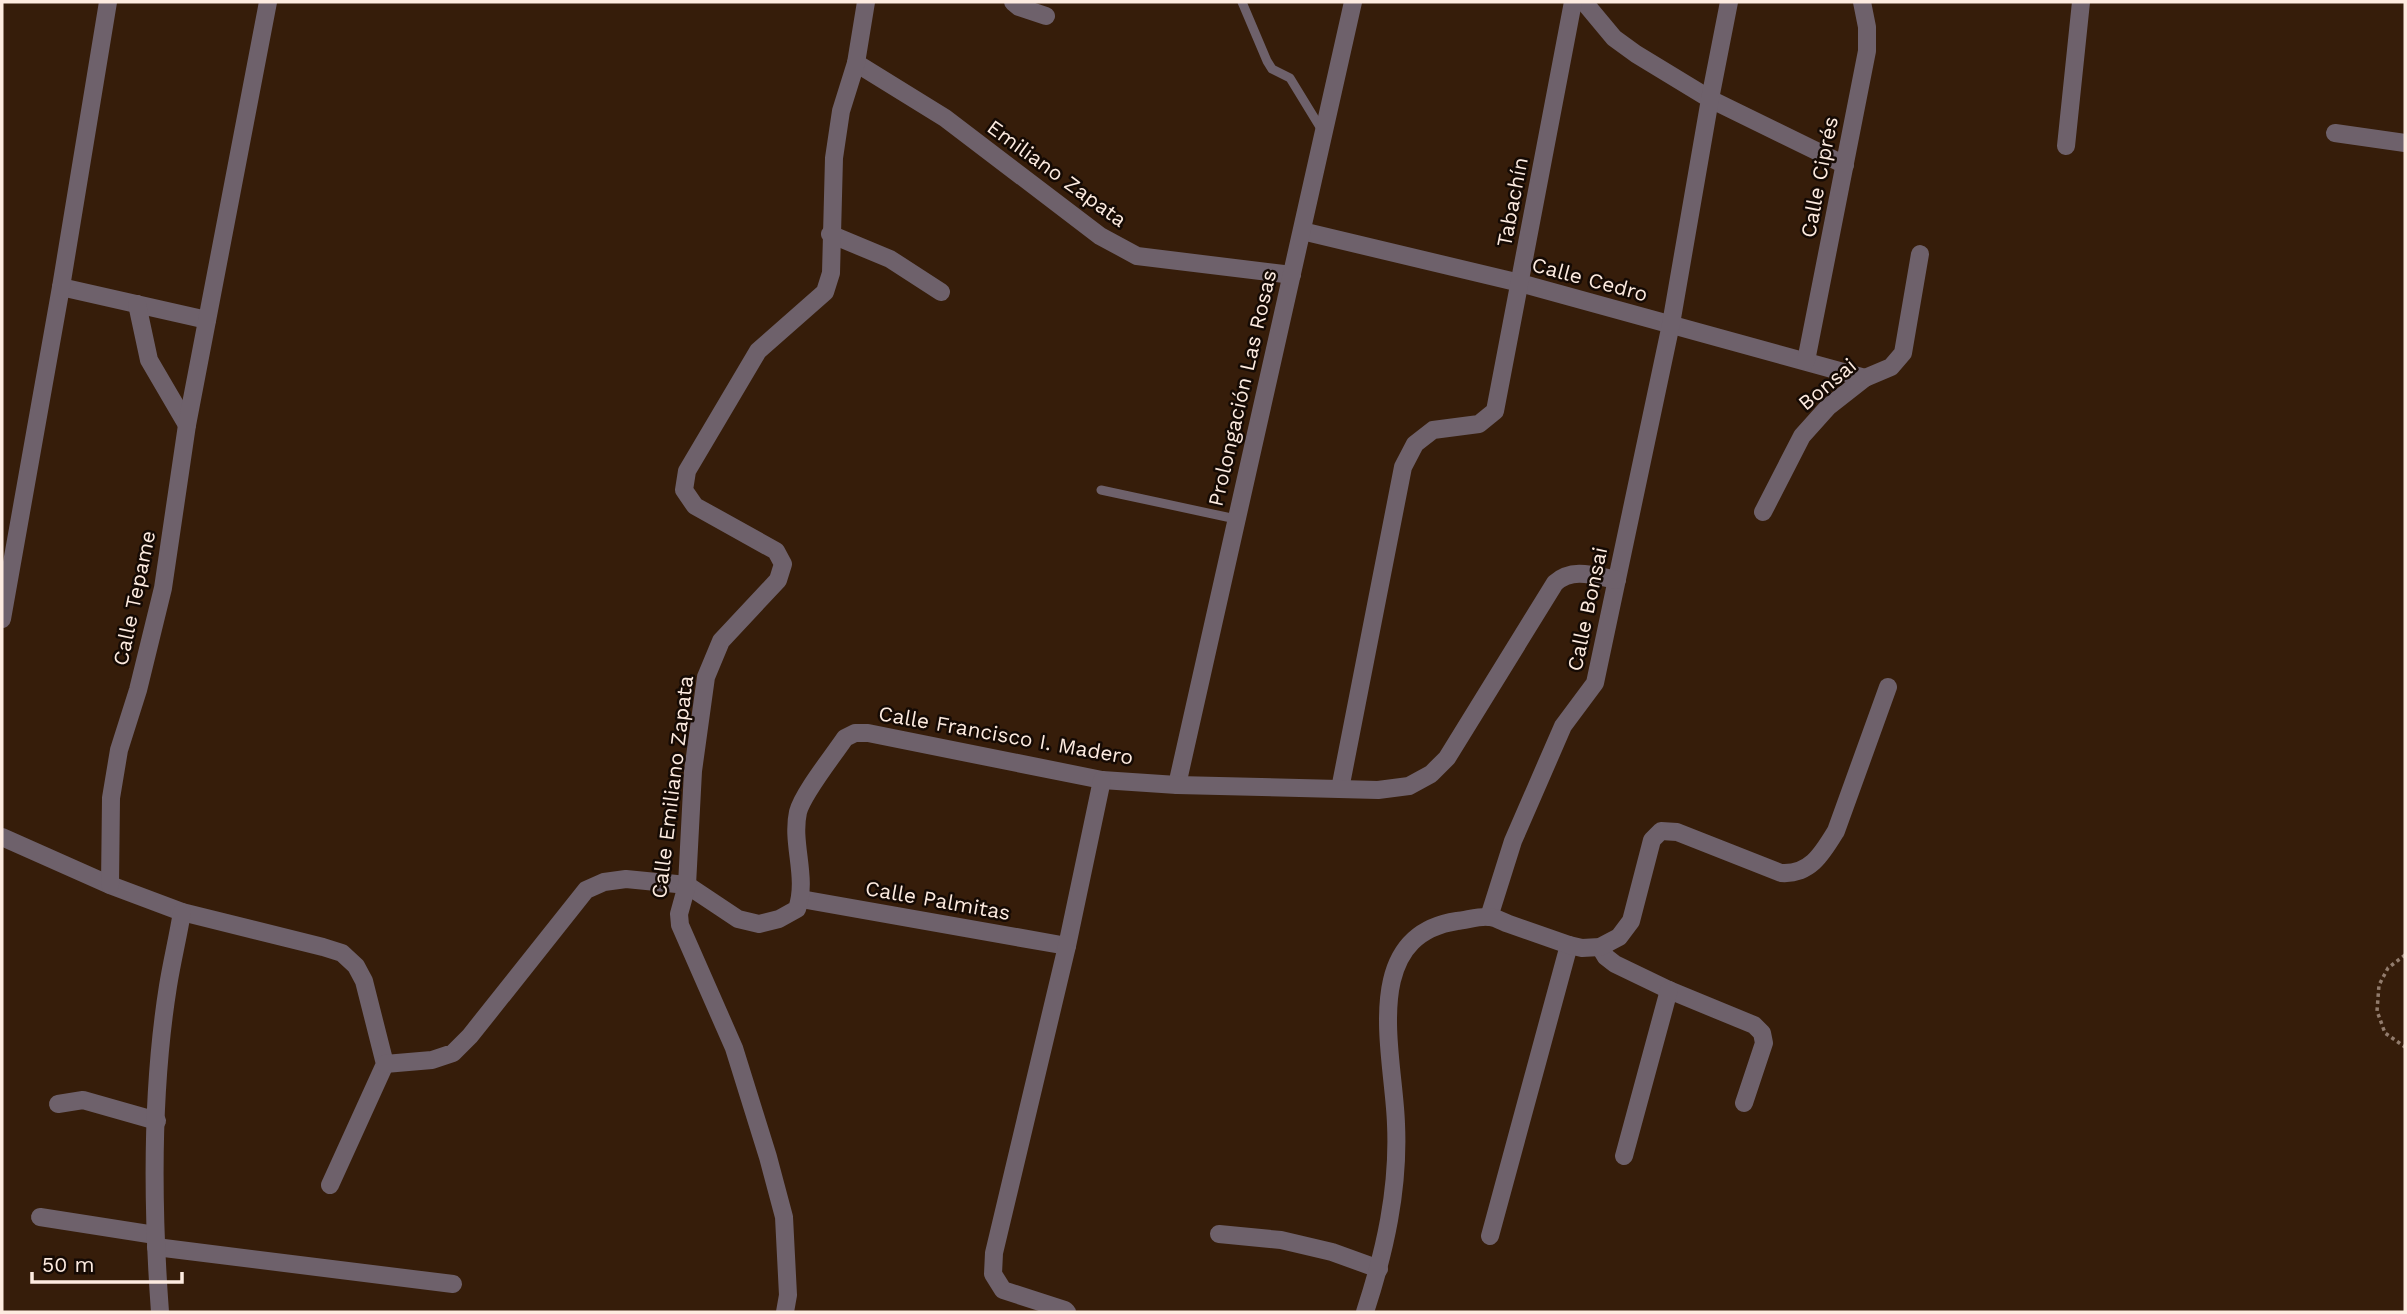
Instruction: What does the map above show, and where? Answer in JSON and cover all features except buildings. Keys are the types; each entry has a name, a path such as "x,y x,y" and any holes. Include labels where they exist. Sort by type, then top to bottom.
{"street":[{"path":"2,619 108,2"},
{"name":"Calle Tepame","path":"110,885 111,798 117,762 163,588 187,425 268,2"},
{"name":"Calle Emiliano Zapata","path":"785,1312 788,1295 784,1217 734,1048 680,925 679,914 687,885 693,771 706,677 721,641 778,580 783,564 776,551 695,506 684,490 687,471 758,351 825,292 831,273 834,158 841,111 856,63 866,2"},
{"path":"1013,2 1019,7 1046,16"},
{"name":"Prolongación Las Rosas","path":"1177,785 1353,2"},
{"name":"Tabachín","path":"1340,789 1403,467 1415,444 1433,430 1479,424 1495,411 1573,2"},
{"path":"1584,2 1614,38 1636,54 1710,99 1845,165"},
{"name":"Calle Bonsai","path":"1489,917 1513,841 1563,726 1595,683 1671,324 1729,2"},
{"name":"Calle Ciprés","path":"1807,361 1867,51 1867,27 1862,2"},
{"path":"2066,146 2081,2"},
{"name":"Emiliano Zapata","path":"856,63 946,118 1100,236 1137,257 1292,275"},
{"path":"2335,133 2405,143"},
{"name":"Calle Cedro","path":"1302,231 1520,283 1864,378"},
{"path":"830,234 890,259 941,292"},
{"name":"Bonsai","path":"1762,512 1802,436 1828,407 1864,378 1891,367 1903,353 1920,254"},
{"path":"61,287 207,320"},
{"path":"137,304 149,360 187,425"},
{"name":"Calle Francisco I. Madero","path":"801,899 796,826 799,809 845,738 855,733 868,733 1102,780 1177,785 1378,790 1409,786 1432,774 1447,758 1555,583 1562,576 1573,572 1617,580"},
{"path":"1365,1312 1380,1269 1391,1217 1396,1125 1387,1009 1393,970 1413,939 1439,924 1489,917 1569,945 1582,948 1600,947 1619,937 1631,921 1652,840 1661,831 1677,832 1781,873 1795,874 1807,868 1824,851 1836,831 1888,687"},
{"path":"1067,1312 1003,1290 993,1274 994,1253 1067,946 1102,780"},
{"path":"2,837 110,885 182,912 342,953 356,966 363,981 385,1064 330,1185"},
{"path":"385,1064 432,1060 453,1054 586,890 604,881 626,879 687,885 738,919 759,924 779,919 797,909 801,899"},
{"name":"Calle Palmitas","path":"801,899 1067,946"},
{"path":"160,1312 155,1241 154,1158 168,987 182,912"},
{"path":"1490,1236 1569,945"},
{"path":"1600,947 1606,957 1615,964 1669,990 1754,1025 1762,1033 1764,1043 1744,1103"},
{"path":"1624,1156 1669,990"},
{"path":"58,1104 83,1100 157,1121"},
{"path":"40,1217 155,1241 453,1284"},
{"path":"1220,1234 1282,1240 1332,1252 1380,1269"}],"lane":[{"path":"1242,2 1272,69 1290,78 1324,133"},
{"path":"1101,491 1236,519"}],"path":[{"path":"2405,954 2388,968 2379,985 2377,1011 2385,1033 2405,1047"}]}
